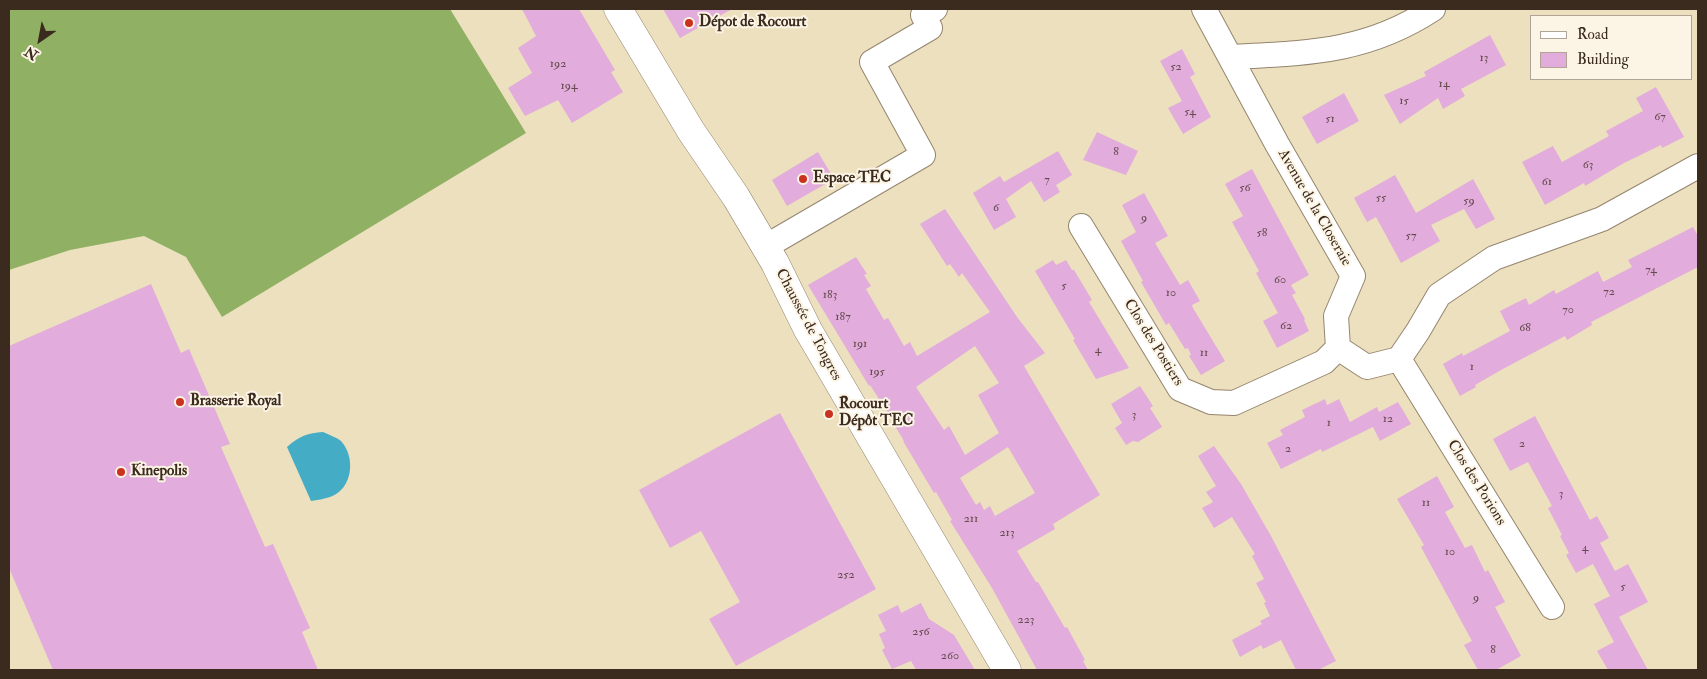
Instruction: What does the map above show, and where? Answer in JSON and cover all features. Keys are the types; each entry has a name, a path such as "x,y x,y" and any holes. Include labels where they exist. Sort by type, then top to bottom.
{"main road":[{"name":"Chaussée de Tongres","path":"618,9 691,131 725,179 765,247 808,330 1007,670"}],"street":[{"path":"765,247 923,155 872,62 930,28 923,15 935,9"},
{"name":"Avenue de la Closeraie","path":"1204,9 1353,276 1336,316 1338,348"},
{"path":"1230,57 1319,51 1352,45 1384,35 1433,9"},
{"path":"1338,348 1367,367 1399,358 1418,331 1439,295 1494,258 1602,219 1698,166"},
{"name":"Clos des Postiers","path":"1081,226 1180,389 1211,402 1234,403 1324,362 1338,348"},
{"name":"Clos des Porions","path":"1399,358 1552,607"}],"green space":[{"path":"9,9 450,9 526,133 222,317 186,257 144,236 70,250 9,270"}],"water":[{"path":"323,432 341,441 346,448 349,455 350,472 344,487 338,493 328,498 311,501 287,447 304,436"}],"building":[{"path":"522,9 579,9 615,70 611,72 623,92 572,123 558,100 525,116 508,88 532,73 518,48 536,36"},
{"name":"Dépot de Rocourt","path":"663,9 732,9 680,38"},
{"path":"1490,35 1506,65 1461,89 1465,96 1443,109 1438,98 1400,124 1384,95 1426,76 1424,72"},
{"path":"1182,49 1195,74 1190,77 1211,117 1183,134 1168,108 1182,101 1160,61"},
{"path":"1656,87 1684,137 1662,148 1661,145 1624,163 1585,186 1584,183 1545,205 1522,162 1553,146 1562,162 1609,136 1606,131 1643,111 1636,98"},
{"path":"1344,93 1359,121 1317,144 1302,117"},
{"path":"1097,132 1138,151 1126,175 1083,160"},
{"path":"1058,151 1072,175 1056,185 1060,192 1044,202 1031,181 1006,199 1016,217 994,230 973,193 1000,176 1004,182"},
{"name":"Espace TEC","path":"818,152 834,179 787,206 772,180"},
{"path":"1252,169 1309,275 1291,285 1296,293 1292,295 1305,319 1309,331 1277,348 1263,321 1278,313 1256,273 1259,271 1232,222 1243,216 1225,184"},
{"path":"1395,175 1416,213 1473,179 1495,219 1476,229 1464,209 1431,225 1440,241 1401,263 1376,217 1367,222 1354,198"},
{"path":"1144,193 1168,236 1155,243 1180,285 1188,280 1200,301 1192,305 1193,308 1225,361 1201,375 1189,356 1191,355 1188,348 1185,349 1169,323 1166,325 1141,282 1143,281 1121,241 1136,232 1122,205"},
{"path":"945,209 1017,317 1045,353 1024,366 1100,495 1053,524 1055,529 1017,551 1065,628 1067,627 1085,660 1083,661 1088,670 1037,670 992,588 950,521 952,520 936,492 934,493 903,441 896,425 869,386 808,285 856,257 867,274 864,275 871,286 866,289 884,320 888,318 904,346 910,342 917,356 990,312 962,273 959,277 950,264 947,266 920,224","holes":["975,346 999,383 978,395 999,433 965,455 949,426 944,430 916,387","1008,447 1035,493 995,516 990,506 984,510 980,502 976,505 960,478"]},
{"path":"1693,227 1698,236 1698,267 1591,322 1592,325 1567,340 1565,336 1501,370 1460,396 1443,364 1462,353 1463,356 1510,331 1500,311 1526,298 1529,305 1554,290 1556,294 1598,271 1603,282 1632,267 1628,260"},
{"path":"1053,260 1056,265 1066,260 1072,270 1074,270 1092,300 1089,302 1129,368 1096,379 1035,271"},
{"name":"Kinepolis","path":"151,284 181,353 189,349 230,444 221,447 265,547 273,544 310,628 302,632 318,670 53,670 9,568 9,346"},
{"path":"1140,386 1153,406 1150,408 1162,427 1138,442 1133,441 1126,445 1115,428 1122,423 1111,404"},
{"path":"1325,399 1327,405 1339,399 1350,422 1377,407 1379,412 1398,402 1411,424 1380,441 1373,427 1322,452 1321,449 1281,469 1267,443 1283,435 1280,430 1305,417 1302,410"},
{"path":"780,413 876,589 736,666 709,619 740,602 701,531 670,548 639,490"},
{"path":"1535,416 1590,520 1597,516 1609,538 1600,543 1615,571 1628,564 1648,602 1619,617 1648,670 1608,670 1597,651 1614,642 1594,604 1610,596 1593,564 1576,573 1566,555 1569,553 1560,536 1562,535 1548,508 1552,506 1528,462 1510,471 1493,439"},
{"path":"1214,446 1241,484 1271,536 1336,661 1318,670 1296,670 1281,640 1263,649 1261,645 1240,657 1232,640 1262,624 1260,621 1270,616 1264,603 1266,602 1256,583 1264,579 1252,556 1255,554 1232,517 1214,528 1202,508 1213,502 1206,492 1216,486 1198,456"},
{"path":"1437,476 1454,507 1445,512 1465,548 1472,545 1485,572 1488,570 1505,602 1495,607 1521,656 1496,670 1478,670 1464,645 1472,641 1421,547 1424,545 1397,499"},
{"path":"921,603 929,619 954,635 975,670 916,670 911,661 892,669 882,650 885,648 879,634 886,631 878,615 898,605 901,613"}],"place":[{"name":"Dépot de Rocourt","path":"689,23"},
{"name":"Espace TEC","path":"803,179"},
{"name":"Brasserie Royal","path":"180,402"},
{"name":"Rocourt Dépôt TEC","path":"829,414"},
{"name":"Kinepolis","path":"121,472"}]}
